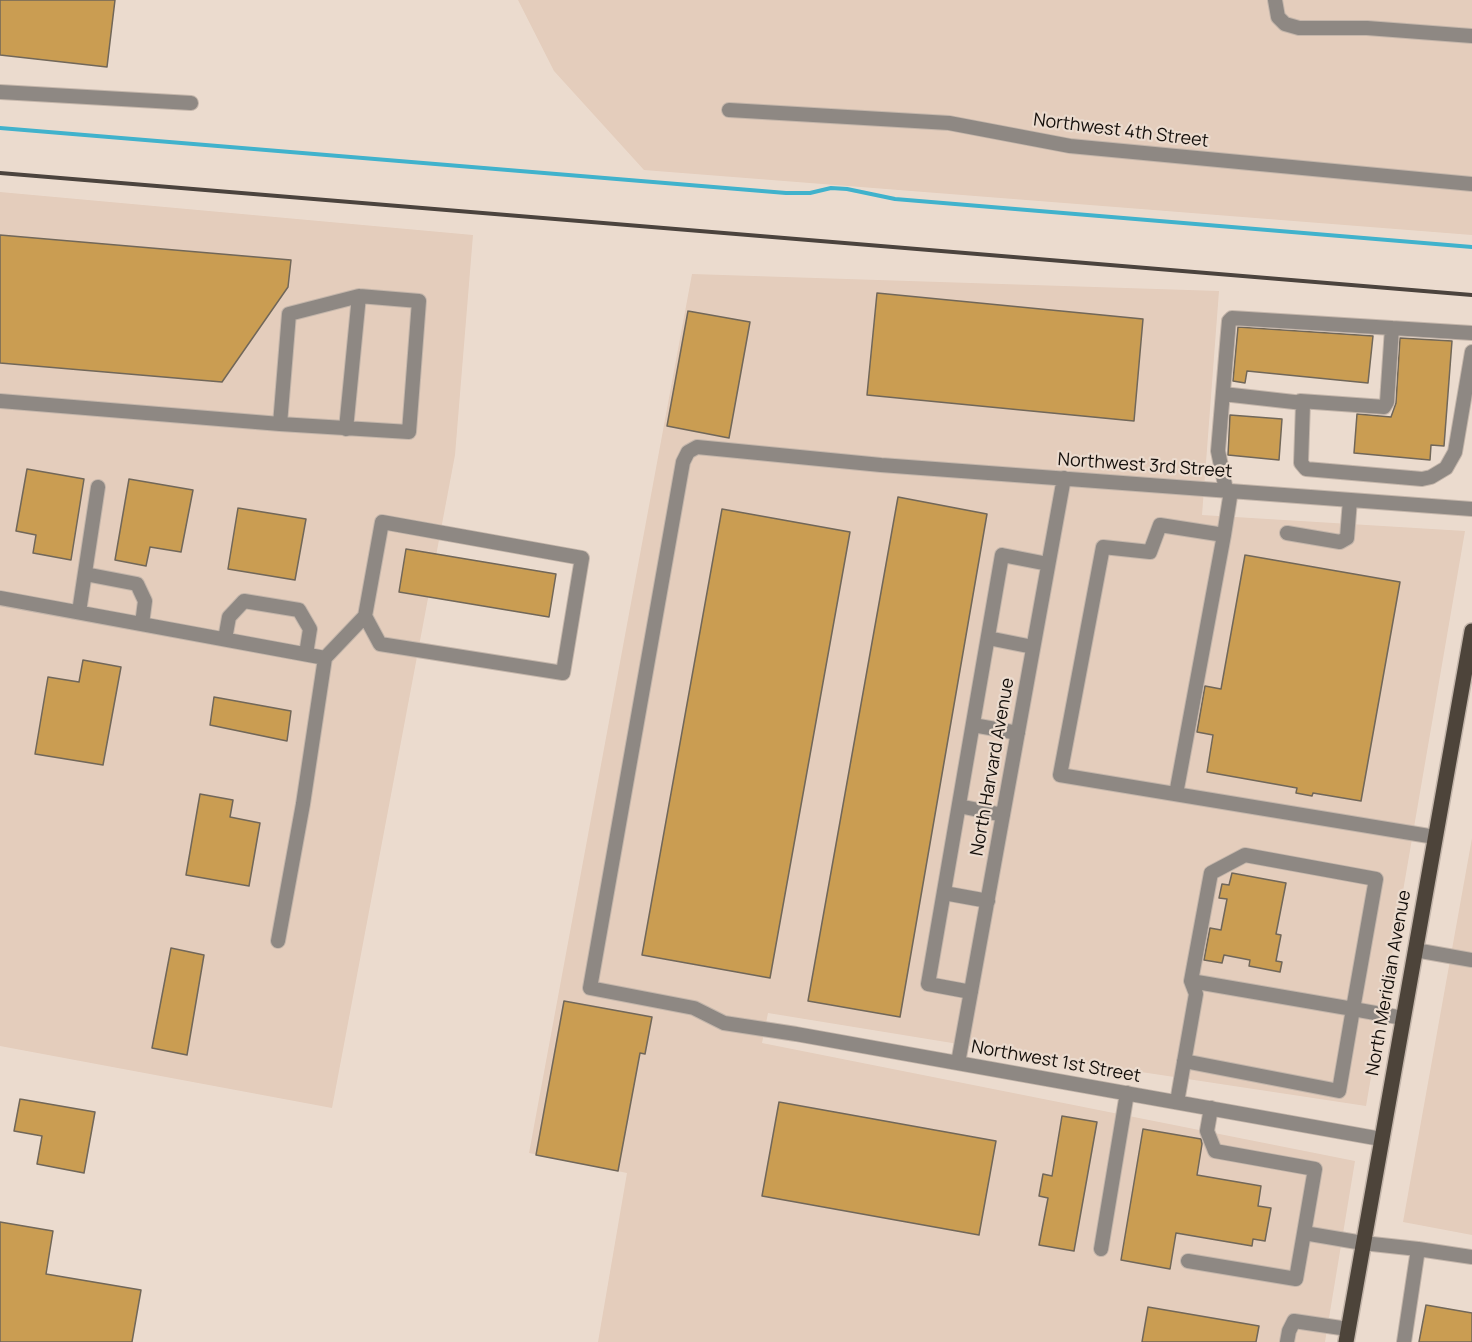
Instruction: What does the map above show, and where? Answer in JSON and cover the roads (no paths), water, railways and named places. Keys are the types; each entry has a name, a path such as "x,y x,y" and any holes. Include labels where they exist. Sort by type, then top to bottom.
{"main road":[{"name":"North Meridian Avenue","path":"1347,1336 1435,837 1467,688 1472,631"}],"street":[{"path":"1275,0 1278,17 1285,24 1299,28 1367,28 1472,36"},
{"path":"0,92 191,103"},
{"name":"Northwest 4th Street","path":"729,110 949,123 1070,146 1472,184"},
{"path":"0,401 280,424 409,432 419,301 359,296 289,314 280,424"},
{"path":"346,429 359,296"},
{"path":"1176,794 1224,535 1228,490 1218,451 1229,321 1232,318 1472,333"},
{"path":"1223,394 1384,407 1392,328"},
{"path":"1300,401 1304,405 1303,467 1422,479 1431,477 1446,468 1455,452 1472,352"},
{"name":"Northwest 3rd Street","path":"724,1023 694,1008 590,988 683,462 688,452 697,447 815,459 1472,509"},
{"name":"North Harvard Avenue","path":"958,1063 1064,478"},
{"path":"79,612 98,487"},
{"path":"1287,533 1340,542 1347,538 1350,500"},
{"path":"278,941 303,804 325,658 365,616 382,522 582,558 563,673 380,644 365,616"},
{"path":"1224,535 1161,525 1150,552 1103,547 1060,775 1435,837"},
{"path":"971,992 928,984 1002,555 1048,564"},
{"path":"85,574 137,584 145,601 142,624"},
{"path":"0,598 325,658"},
{"path":"225,639 229,617 244,601 299,610 310,629 306,654"},
{"path":"988,638 1034,647"},
{"path":"973,725 1018,734"},
{"path":"959,806 1003,815"},
{"path":"1177,1102 1184,1061 1196,994 1191,981 1212,873 1245,855 1376,879 1339,1091 1184,1061"},
{"path":"944,893 988,901"},
{"path":"1415,950 1472,960"},
{"path":"1191,981 1403,1018"},
{"name":"Northwest 1st Street","path":"724,1023 1381,1139"},
{"path":"1101,1249 1127,1093"},
{"path":"1188,1261 1296,1279 1315,1168 1215,1151 1207,1131 1211,1108"},
{"path":"1304,1233 1472,1257"},
{"path":"1404,1342 1418,1249"},
{"path":"1287,1342 1294,1321 1347,1336"}],"waterway":[{"path":"0,128 786,193 810,193 831,188 847,189 895,199 1472,247"}],"railway":[{"path":"0,173 1472,295"}]}
